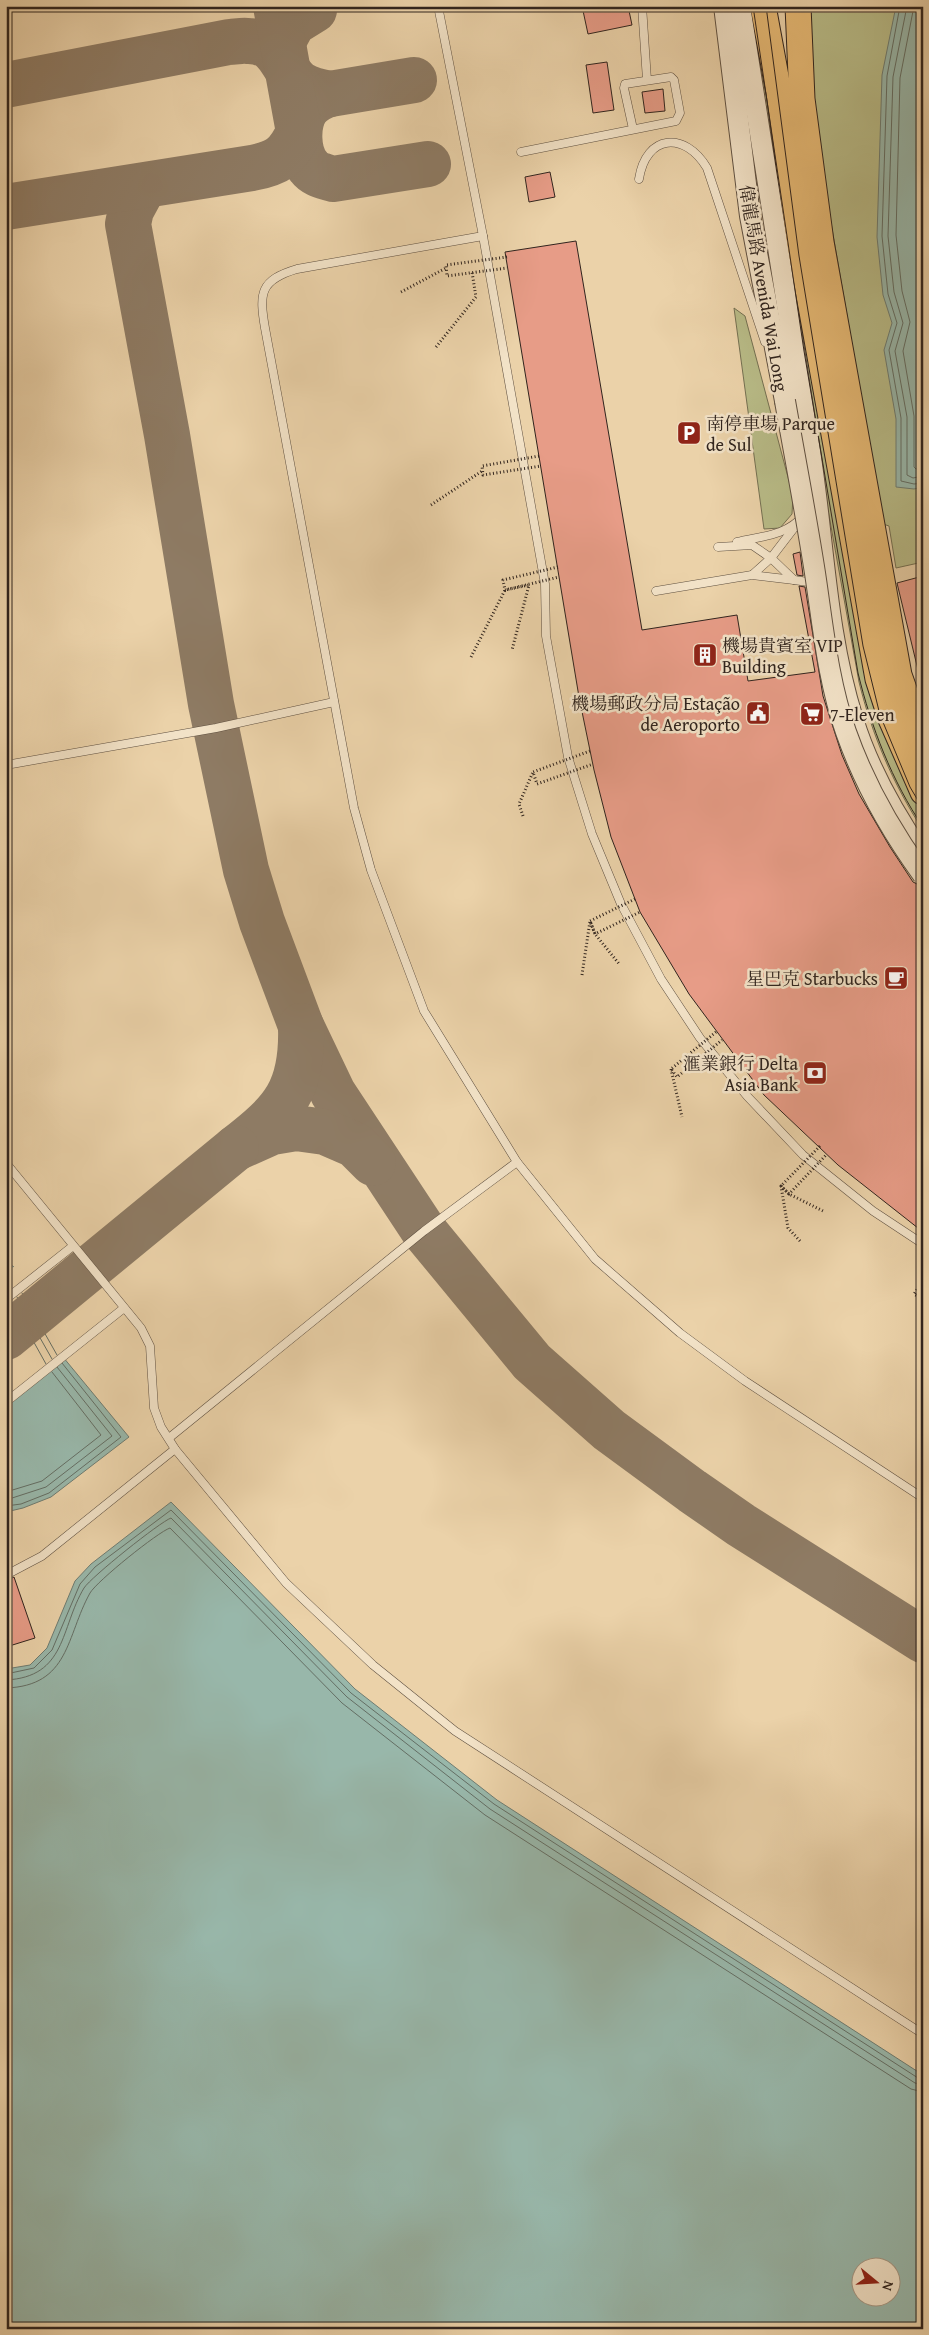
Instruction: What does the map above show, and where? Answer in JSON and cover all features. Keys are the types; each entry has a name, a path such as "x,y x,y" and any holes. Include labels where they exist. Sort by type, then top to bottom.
{"main road":[{"path":"763,6 779,92 800,245 878,679 891,719 923,792"},
{"path":"798,6 802,99 820,242 899,675 923,743"}],"street":[{"name":"偉龍馬路 Avenida Wai Long","path":"724,6 750,216 810,543 828,658 839,710 846,733 872,792 904,849 923,875"},
{"name":"偉龍馬路 Avenida Wai Long","path":"740,6 815,491 826,589 838,658 853,719 878,780 923,856"}],"lane":[{"path":"448,6 439,7 483,236 545,584 546,636 568,757 592,834 621,904 661,979 700,1038 747,1096 803,1156 873,1211 923,1244"},
{"path":"642,6 646,80"},
{"path":"521,152 676,121 679,118 674,80 667,77 628,82 624,88 633,129"},
{"path":"639,179 641,167 646,156 650,151 667,142 689,146 700,157 707,168 784,401"},
{"path":"483,236 298,269 281,274 270,281 263,292 262,308 265,328 334,702 354,808 371,870 424,1011 517,1162 595,1259 680,1333 746,1381 923,1498"},
{"path":"752,575 771,558 803,516 815,491"},
{"path":"794,580 771,558 752,545 718,547 780,533 795,525"},
{"path":"656,591 752,575 820,583 826,589"},
{"path":"6,765 216,728 334,702"},
{"path":"168,1438 424,1231 517,1162"},
{"path":"6,1163 141,1328 150,1346 154,1408 162,1428 175,1450 286,1583 372,1666 455,1731 923,2034"},
{"path":"6,1298 73,1246"},
{"path":"6,1402 124,1308"},
{"path":"6,1575 42,1556 175,1450"}],"path":[{"path":"401,292 446,268 446,265 507,257"},
{"path":"446,268 447,276 508,268"},
{"path":"436,347 476,297 472,272"},
{"path":"539,456 482,466 482,471 483,476 541,466"},
{"path":"431,505 482,471"},
{"path":"471,657 505,590 503,580 558,567"},
{"path":"505,590 559,578"},
{"path":"512,650 529,584"},
{"path":"523,816 519,804 533,772 590,751"},
{"path":"533,772 537,784 593,764"},
{"path":"590,921 635,899"},
{"path":"595,934 640,912"},
{"path":"590,921 595,934 620,965"},
{"path":"582,975 590,921"},
{"path":"671,1069 716,1032"},
{"path":"671,1069 678,1077 722,1040"},
{"path":"671,1069 682,1117"},
{"path":"781,1186 820,1146"},
{"path":"789,1194 827,1154"},
{"path":"781,1186 789,1194 824,1211"},
{"path":"781,1186 788,1228 800,1241"},
{"path":"923,1281 914,1294 922,1297 923,1303"}],"green space":[{"path":"807,6 923,6 923,562 896,568 889,526 883,524 814,124 813,70"},
{"path":"754,23 920,802 923,806 923,830 902,795 885,759 870,721 859,682 814,432 754,42"},
{"path":"734,308 745,316 793,496 792,514 780,528 764,529"}],"water":[{"path":"896,6 923,6 923,487 914,489 896,487 896,419 884,350 892,323 883,295 877,237 882,75"},
{"path":"6,1261 14,1267 63,1357 129,1437 51,1497 23,1508 6,1512"},
{"path":"171,1502 355,1689 497,1800 923,2075 923,2329 6,2329 6,1669 30,1665 47,1648 75,1581 91,1564"}],"pier":[{"path":"16,1265 68,1358 6,1407 6,1273"}],"building":[{"path":"582,6 628,6 632,25 588,34"},
{"path":"607,62 614,110 593,113 586,65"},
{"path":"663,89 665,111 645,113 642,92"},
{"path":"550,172 555,197 529,202 525,177"},
{"path":"576,241 642,630 737,615 748,681 815,672 799,586 805,587 823,696 842,755 859,794 890,847 913,882 923,887 923,1232 838,1165 764,1095 689,994 640,912 611,837 594,770 579,697 505,252"},
{"path":"800,552 803,576 797,575 793,554"},
{"path":"923,576 923,669 918,670 897,583"},
{"path":"14,1577 35,1638 6,1647 6,1581"}],"taxiway":[{"path":"6,207 252,168 269,164 281,158 299,132 276,6"},
{"path":"282,43 293,23 314,10 297,6"},
{"path":"6,85 229,42 259,42 274,51 293,78 300,84 318,92 330,94 309,106 301,122 299,138 302,154 314,172 333,179 428,164"},
{"path":"330,94 414,80"},
{"path":"144,186 131,210 128,224 167,435 211,704 246,870 262,922 301,1026 333,1093 424,1231 532,1362 609,1430 692,1491 741,1525 923,1640"},
{"path":"301,1026 301,1048 298,1067 294,1083 287,1097 267,1122 236,1148 272,1132 296,1128 325,1132 355,1145 373,1163"},
{"path":"6,1337 236,1148"}],"tram line":[{"path":"753,6 804,351 858,673 869,713 892,772 923,827"},
{"path":"766,6 799,256 863,646 880,715 910,787 923,809"}],"place":[{"name":"南停車場 Parque de Sul","path":"689,433"},
{"name":"機場貴賓室 VIP Building","path":"705,655"},
{"name":"機場郵政分局 Estação de Aeroporto","path":"758,713"},
{"name":"7-Eleven","path":"812,714"},
{"name":"星巴克 Starbucks","path":"896,978"},
{"name":"滙業銀行 Delta Asia Bank","path":"815,1073"}]}
